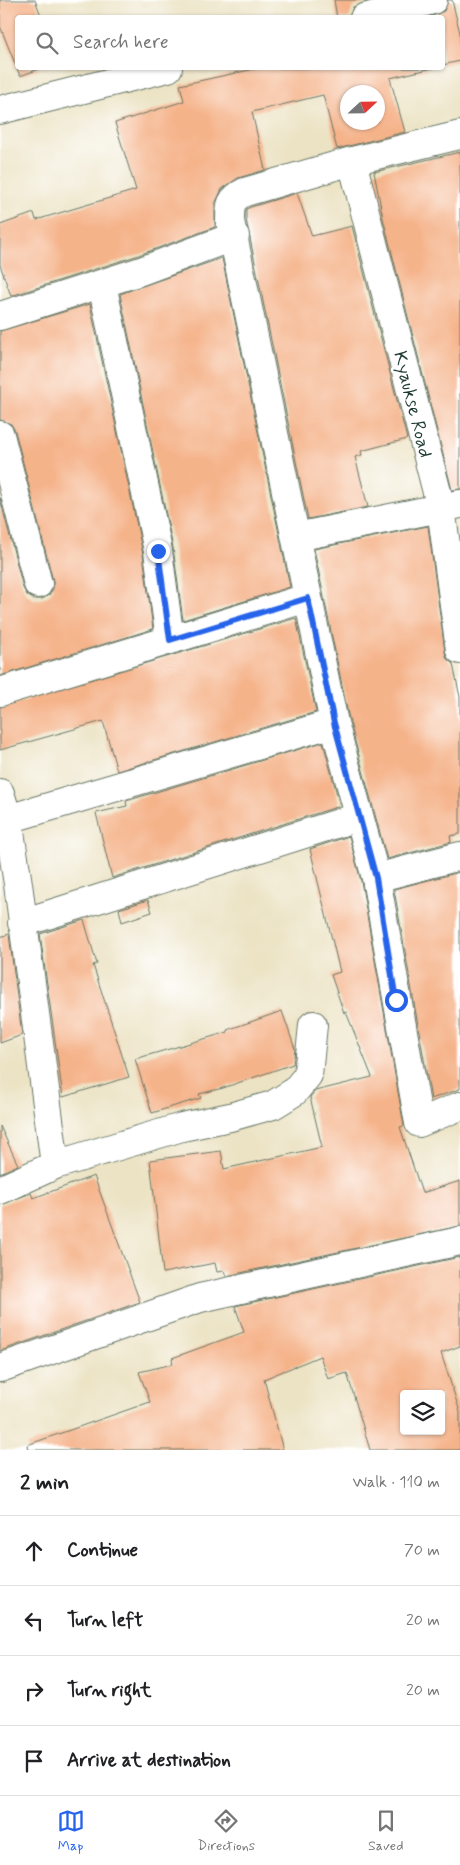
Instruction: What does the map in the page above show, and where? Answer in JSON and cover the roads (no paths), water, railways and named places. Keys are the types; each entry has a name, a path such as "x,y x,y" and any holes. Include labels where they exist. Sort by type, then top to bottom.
{"street":[{"path":"376,15 433,0"},
{"path":"0,110 160,70"},
{"path":"460,135 352,161 234,198 230,204 230,221 235,236 334,723 376,878 419,1123 460,1106"},
{"name":"Kyaukse Road","path":"352,161 450,506 460,650"},
{"path":"0,316 102,284 235,236"},
{"path":"102,284 158,551 170,640"},
{"path":"0,435 38,584"},
{"path":"296,537 450,506"},
{"path":"0,692 308,598"},
{"path":"8,820 334,723"},
{"path":"0,793 8,820 55,1165"},
{"path":"22,923 358,817"},
{"path":"376,878 460,856"},
{"path":"0,1190 55,1165 182,1126 230,1117 273,1105 294,1092 308,1075 313,1025"},
{"path":"0,1368 200,1298 460,1241"}]}
